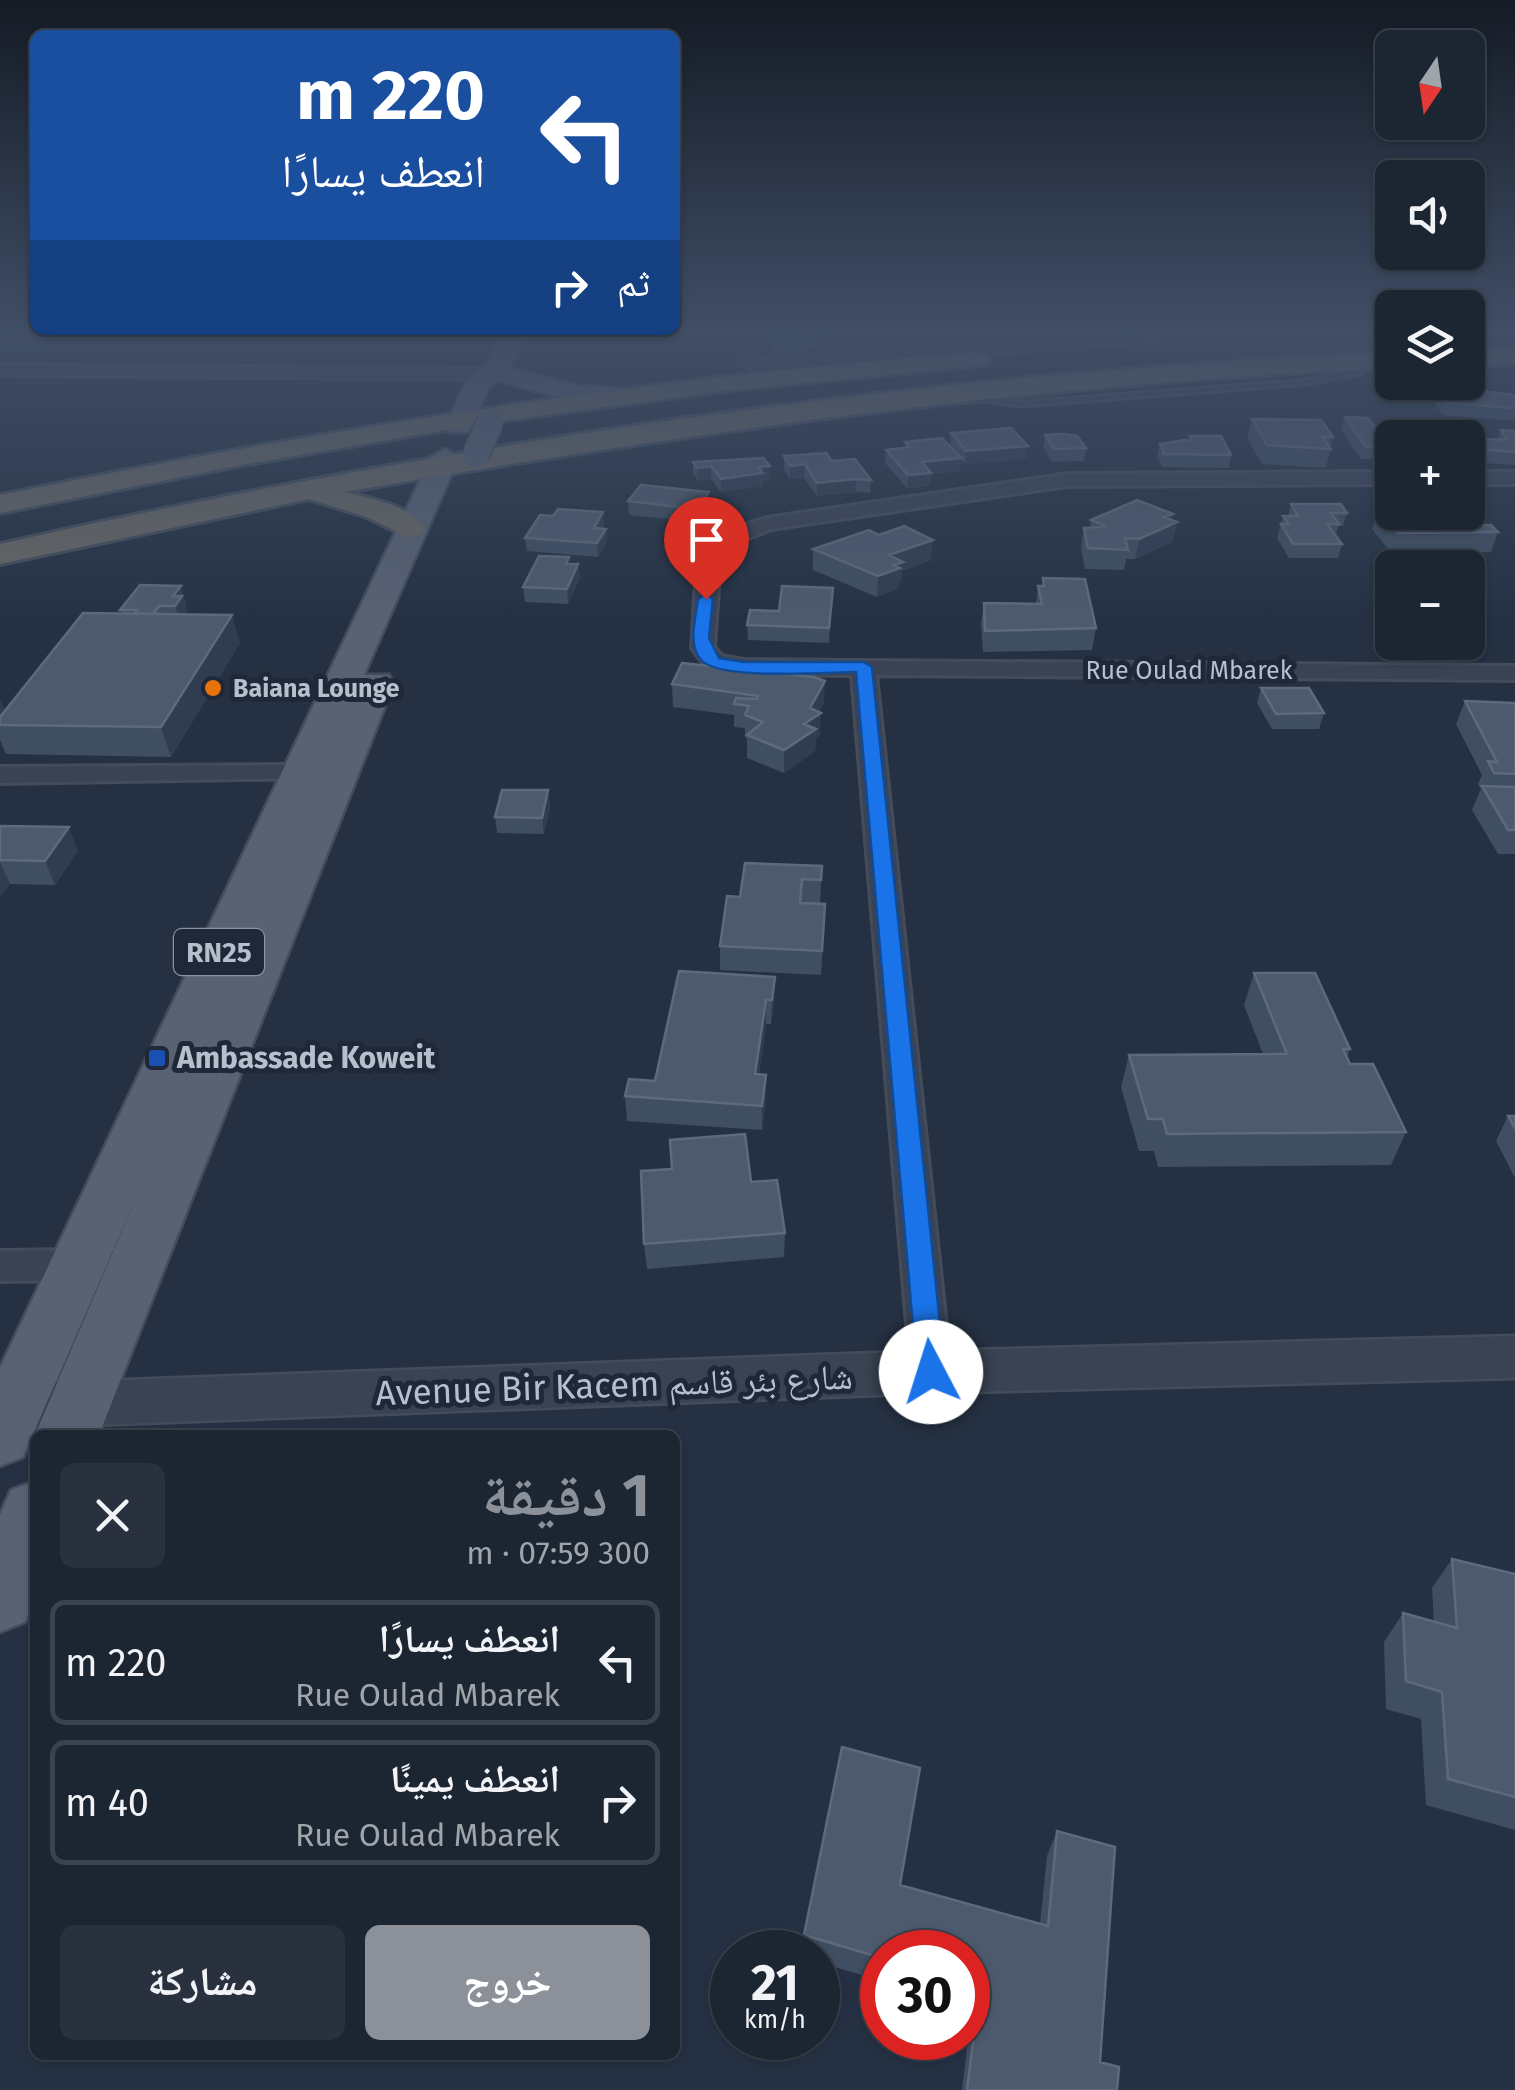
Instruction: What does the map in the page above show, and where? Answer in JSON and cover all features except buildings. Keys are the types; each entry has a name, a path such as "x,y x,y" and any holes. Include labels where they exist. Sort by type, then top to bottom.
{"highway":[{"path":"0,554 295,493 510,428"},
{"path":"0,522 377,450 527,428"},
{"path":"0,534 272,478 592,428"},
{"path":"0,504 467,440 655,434 706,428"},
{"path":"295,493 364,505 409,528"}],"main road":[{"name":"RN25","path":"7,1421 409,528 476,428"},
{"name":"RN25","path":"74,1420 390,647 467,440"},
{"path":"0,1598 30,1524"}],"street":[{"name":"Rue Oulad Mbarek","path":"1375,478 1068,480 767,524 745,530 716,550 710,560 701,638 706,656 714,662 744,667 1515,672"},
{"path":"1485,478 1515,478"},
{"path":"864,667 931,1372"},
{"path":"0,775 300,773"},
{"path":"0,1266 78,1265"},
{"name":"Avenue Bir Kacem شارع بئر قاسم","path":"7,1421 931,1372 1515,1357"}],"place":[{"name":"Baiana Lounge","path":"213,688"},
{"name":"Ambassade Koweit","path":"157,1058"}],"route":[{"path":"706,599 701,638 706,656 714,662 744,667 864,667 931,1372"}]}
